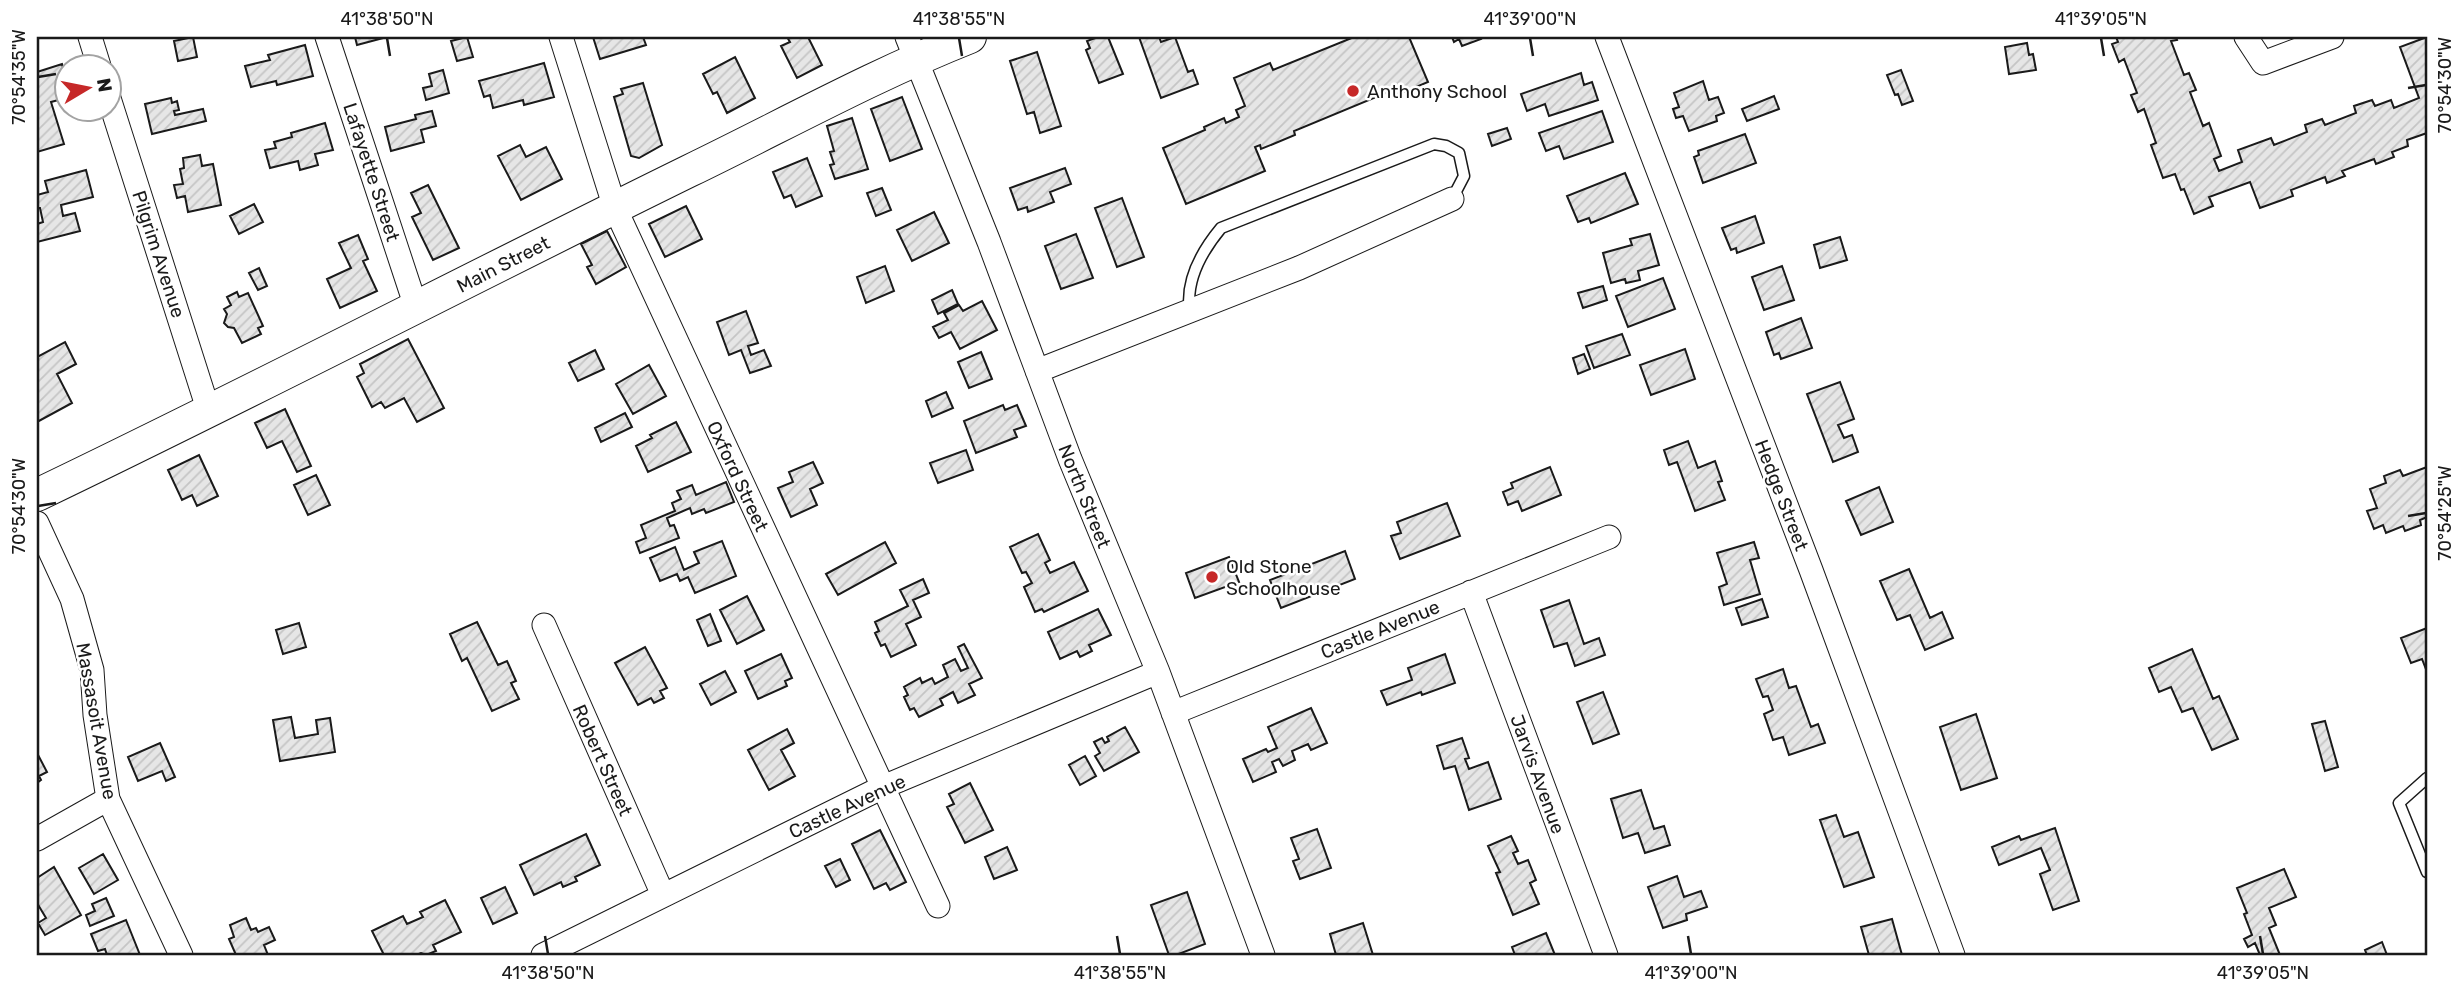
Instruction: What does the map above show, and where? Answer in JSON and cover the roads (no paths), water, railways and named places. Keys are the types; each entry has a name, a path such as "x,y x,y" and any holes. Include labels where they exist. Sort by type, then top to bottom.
{"main road":[{"name":"Main Street","path":"37,495 209,412 615,208 911,49 970,37"}],"street":[{"name":"Lafayette Street","path":"327,37 416,307"},
{"name":"Oxford Street","path":"561,37 615,208 938,906"},
{"name":"Hedge Street","path":"1607,37 1811,570 1953,955"},
{"path":"2246,37 2263,63 2332,37"},
{"name":"North Street","path":"911,49 989,242 1070,458 1158,672 1263,955"},
{"name":"Pilgrim Avenue","path":"116,122 209,412"},
{"path":"1037,371 1299,268 1452,199"},
{"name":"Massasoit Avenue","path":"37,523 72,599 92,670 94,715 108,799 181,955"},
{"name":"Castle Avenue","path":"1173,712 1609,537"},
{"name":"Jarvis Avenue","path":"1471,592 1606,955"},
{"name":"Robert Street","path":"544,625 663,895"},
{"name":"Castle Avenue","path":"544,955 883,787 1158,672"},
{"path":"37,839 108,799"}],"lane":[{"path":"1190,311 1188,295 1203,249 1221,228 1434,144 1446,146 1459,153 1465,176 1452,199"},
{"path":"2427,778 2399,803 2427,872"}],"place":[{"name":"Anthony School","path":"1353,91"},
{"name":"Old Stone Schoolhouse","path":"1212,577"}]}
